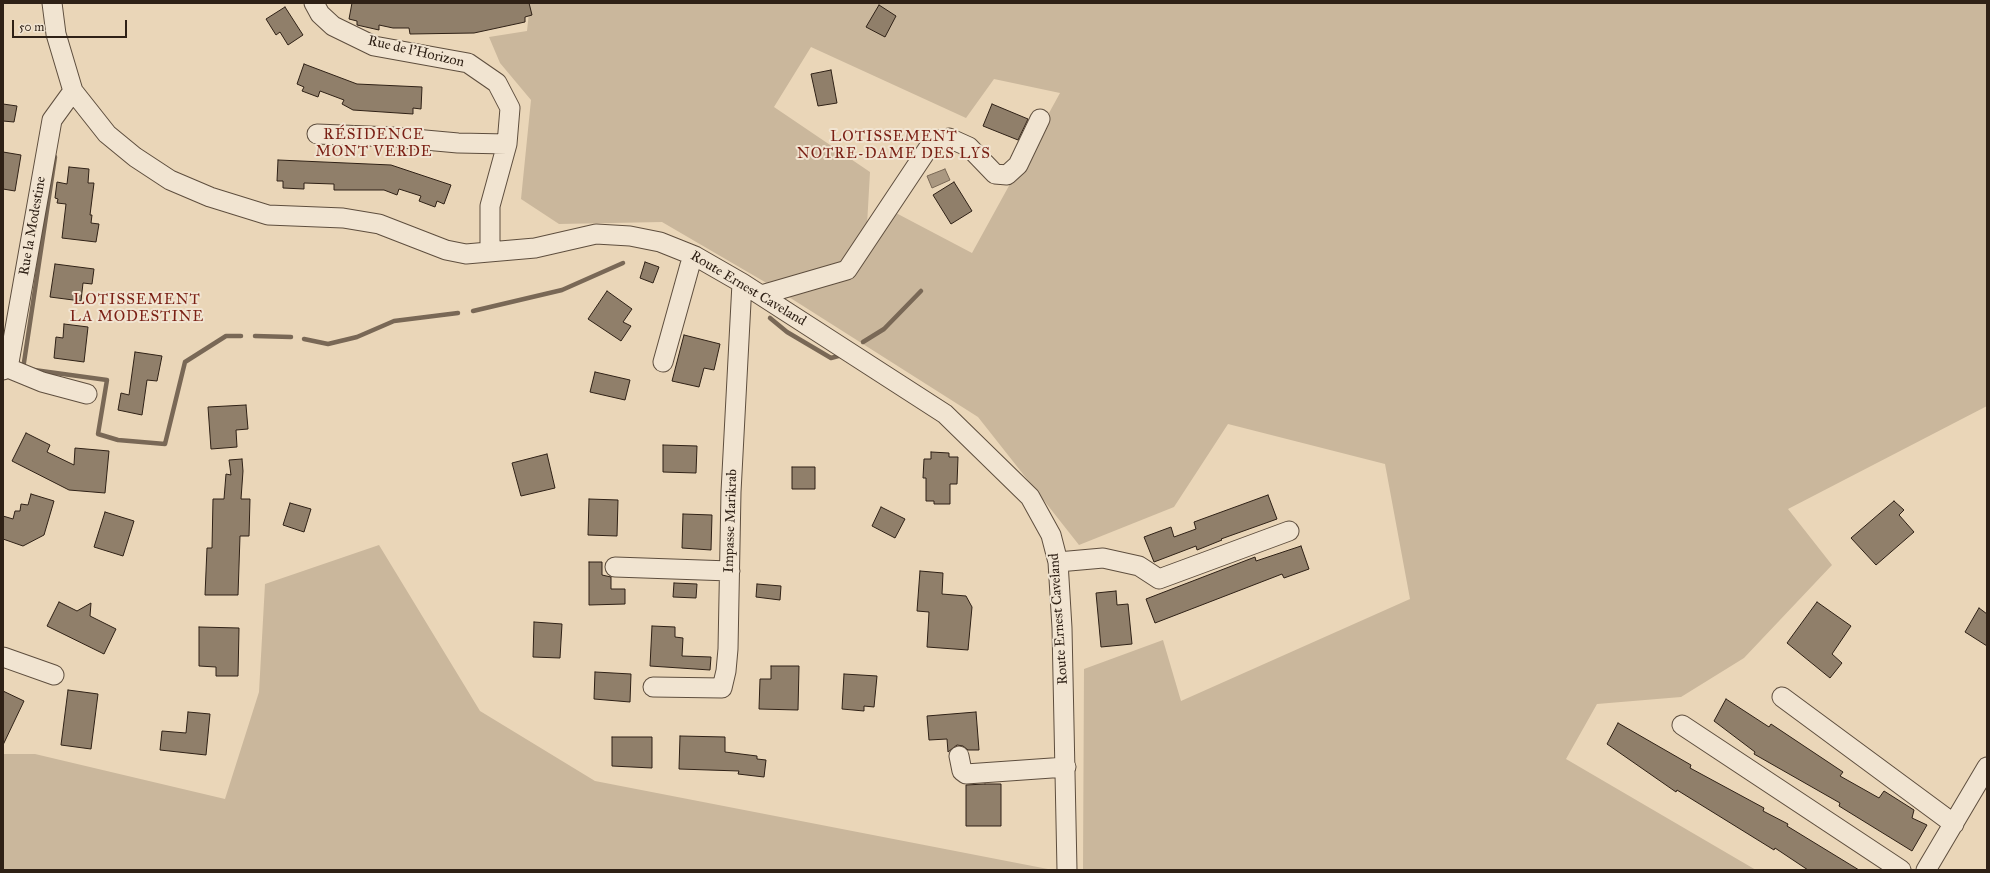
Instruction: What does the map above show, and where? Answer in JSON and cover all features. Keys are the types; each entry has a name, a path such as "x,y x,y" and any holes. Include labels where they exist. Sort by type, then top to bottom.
{"street":[{"name":"Route Ernest Caveland","path":"52,3 56,34 73,91 107,134 135,157 170,180 210,197 268,215 343,218 379,224 446,250 466,254 535,248 596,234 630,236 660,242 695,256 742,283 945,414 1030,498 1051,535 1058,562 1062,628 1067,870"},
{"name":"Rue de l'Horizon","path":"314,3 320,14 333,26 374,46 468,64 497,83 510,108 507,144 490,206 490,251"},
{"name":"Rue la Modestine","path":"5,369 52,120 73,91"},
{"path":"761,295 846,270 933,141 950,138 969,147 995,174 1007,175 1018,165 1040,119"},
{"path":"317,134 392,137 458,143 507,144"},
{"path":"663,362 690,265 695,256"},
{"name":"Impasse Marikrab","path":"653,687 722,688 726,671 728,649 731,492 742,283"},
{"path":"5,369 42,382 87,394"},
{"path":"1058,562 1103,558 1139,566 1159,579 1289,531"},
{"path":"614,567 730,571"},
{"path":"3,657 54,675"},
{"path":"1782,697 1954,824"},
{"path":"1682,726 1901,870"},
{"path":"960,756 962,771 966,774 1066,767"},
{"path":"1926,870 1987,767"}],"shaded area":[{"path":"530,3 1987,3 1987,406 1788,509 1832,565 1744,658 1681,697 1597,704 1566,759 1756,870 1083,870 1084,669 1163,640 1181,701 1410,599 1385,464 1228,424 1174,507 1079,545 978,417 770,285 662,222 559,224 521,199 531,100 500,63 489,37 527,31","holes":["811,47 966,118 994,79 1060,93 972,253 896,213 866,243 870,172 774,107"]},
{"path":"945,169 950,180 932,188 927,176"},
{"path":"379,545 480,711 595,781 1053,870 3,870 3,754 35,754 225,799 259,692 265,584"}],"building":[{"path":"352,3 529,3 532,15 525,17 525,22 474,33 410,34 409,28 393,28 379,25 379,30 357,25 357,21 349,19"},
{"path":"879,5 896,16 885,37 866,27"},
{"path":"285,7 303,35 288,45 280,32 276,35 266,19"},
{"path":"304,64 357,84 422,87 421,109 413,108 413,114 353,110 342,104 344,100 320,91 318,97 302,91 304,87 297,84"},
{"path":"831,70 837,103 818,106 811,74"},
{"path":"3,104 17,106 14,122 3,121"},
{"path":"992,104 1028,119 1018,140 983,126"},
{"path":"3,152 21,155 15,191 3,189"},
{"path":"278,160 391,165 451,185 444,204 437,201 435,207 419,201 421,196 399,189 397,195 384,190 334,190 334,184 304,183 304,189 283,188 283,181 277,181"},
{"path":"69,167 89,169 88,183 94,183 90,215 92,215 91,223 99,224 96,242 62,238 66,204 57,203 58,199 55,198 57,182 67,184"},
{"path":"954,182 972,211 951,224 933,195"},
{"path":"645,262 659,267 653,283 640,278"},
{"path":"55,264 94,269 92,284 83,283 81,301 50,297"},
{"path":"607,291 632,309 623,322 631,326 621,341 588,319"},
{"path":"64,324 88,327 84,362 54,358 56,337 63,338"},
{"path":"684,335 720,344 714,370 704,368 699,387 672,381"},
{"path":"135,352 162,356 157,381 147,380 142,415 118,410 121,393 129,395"},
{"path":"595,372 630,380 625,400 590,392"},
{"path":"246,405 248,429 236,430 237,447 211,449 208,407"},
{"path":"26,433 50,445 47,452 74,465 75,448 109,451 105,493 69,490 12,461"},
{"path":"663,445 697,446 696,473 663,472"},
{"path":"931,452 949,453 949,457 958,457 957,484 950,484 950,504 934,504 934,501 926,501 926,478 923,478 924,459 931,459"},
{"path":"547,454 555,488 521,496 512,463"},
{"path":"242,459 243,471 241,499 250,499 249,536 240,536 238,595 205,595 207,548 212,548 213,499 224,499 226,474 231,475 229,460"},
{"path":"792,467 815,467 815,489 792,489"},
{"path":"31,494 54,501 44,535 23,546 3,539 3,516 13,519 15,511 20,511 21,504 28,505"},
{"path":"1268,495 1277,519 1221,539 1222,540 1197,550 1196,546 1154,562 1144,537 1171,527 1174,537 1196,529 1194,522"},
{"path":"589,499 618,500 617,536 588,535"},
{"path":"1894,501 1904,510 1899,515 1914,532 1876,565 1851,538"},
{"path":"290,503 311,509 304,532 283,525"},
{"path":"881,507 905,519 895,538 872,526"},
{"path":"105,512 134,521 123,556 94,547"},
{"path":"683,514 712,515 711,550 682,548"},
{"path":"1301,546 1309,569 1284,578 1282,574 1155,623 1146,599 1255,557 1256,561"},
{"path":"589,562 602,562 602,575 611,577 611,589 625,589 625,604 589,605"},
{"path":"920,571 943,573 942,594 966,596 972,607 968,650 927,647 929,612 917,611"},
{"path":"674,583 697,584 696,598 673,597"},
{"path":"757,584 781,586 780,600 756,597"},
{"path":"1116,591 1117,605 1128,604 1132,644 1101,647 1096,593"},
{"path":"59,602 77,611 91,603 90,616 116,629 104,654 47,626"},
{"path":"1817,602 1851,626 1832,654 1842,663 1830,678 1787,643"},
{"path":"1979,608 1987,614 1987,646 1965,632"},
{"path":"534,622 562,624 560,658 533,657"},
{"path":"652,626 675,627 675,637 683,638 682,656 711,657 710,670 650,666"},
{"path":"199,627 239,628 238,676 216,676 216,667 199,666"},
{"path":"771,666 799,666 798,710 759,709 760,679 771,679"},
{"path":"595,672 631,674 630,702 594,699"},
{"path":"844,674 877,676 874,707 864,706 864,711 842,709"},
{"path":"68,690 98,694 91,749 61,745"},
{"path":"3,691 24,701 3,745"},
{"path":"1726,699 1769,727 1771,724 1843,772 1840,776 1879,798 1884,791 1914,810 1912,818 1927,825 1912,851 1839,806 1840,803 1754,754 1755,752 1714,721"},
{"path":"188,712 210,714 206,755 160,750 162,731 186,733"},
{"path":"976,712 979,750 968,750 963,746 957,745 948,752 947,739 929,740 927,716"},
{"path":"1618,723 1691,765 1690,768 1764,808 1763,811 1788,824 1787,826 1859,870 1808,870 1775,848 1774,850 1677,790 1676,792 1607,744"},
{"path":"680,736 725,737 725,752 757,756 757,759 766,760 764,777 738,774 739,771 679,769"},
{"path":"612,737 652,737 652,768 612,766"},
{"path":"1001,784 1001,826 966,826 966,785"}],"waterway":[{"path":"23,369 55,157"},
{"path":"473,311 562,290 623,263"},
{"path":"863,342 884,329 921,291"},
{"path":"304,339 328,344 357,337 394,321 458,313"},
{"path":"770,318 787,332 831,358 842,355"},
{"path":"34,370 107,380 98,434 118,440 165,444 185,362 226,336 241,336"},
{"path":"255,336 291,337"}],"district":[{"name":"RÉSIDENCE MONT VERDE","path":"374,144"},
{"name":"LOTISSEMENT NOTRE-DAME DES LYS","path":"894,146"},
{"name":"LOTISSEMENT LA MODESTINE","path":"137,308"}]}
